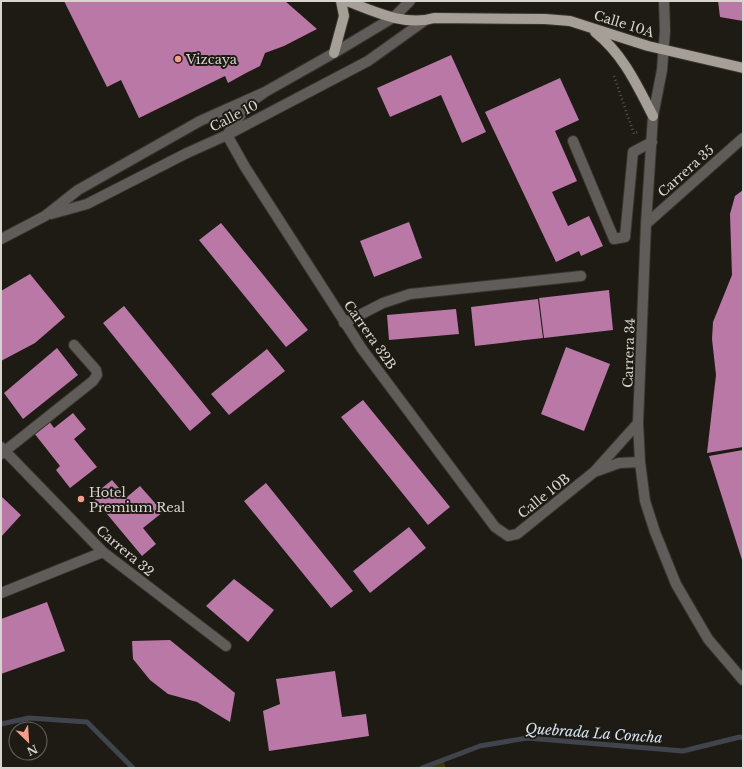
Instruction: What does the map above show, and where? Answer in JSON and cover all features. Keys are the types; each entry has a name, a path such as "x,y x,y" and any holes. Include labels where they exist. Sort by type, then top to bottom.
{"main road":[{"path":"334,53 344,16 341,1"},
{"name":"Calle 10A","path":"346,1 394,17 424,21 434,18 545,18 570,21 648,46 743,68"},
{"path":"591,28 607,41 621,57 653,116"}],"street":[{"name":"Calle 10","path":"46,216 78,190 194,124 265,92 334,53 394,17 410,1"},
{"name":"Carrera 34","path":"664,1 664,49 662,70 653,116 646,224 638,423 640,462 646,501 655,532 676,584 708,639 743,680"},
{"name":"Calle 10","path":"1,239 46,216 87,204 187,153 227,135 368,61 424,21"},
{"path":"227,135 248,104 265,92"},
{"name":"Carrera 32B","path":"227,135 245,167 344,323 484,514 508,536"},
{"name":"Carrera 35","path":"646,224 743,138"},
{"path":"574,141 614,238 625,237 633,152 652,142"},
{"path":"344,323 383,303 410,294 581,276"},
{"path":"2,451 93,381 97,375 96,370 74,345"},
{"name":"Calle 10B","path":"508,536 517,534 594,472 638,423"},
{"name":"Carrera 32","path":"2,451 103,552 226,646"},
{"name":"Calle 10B","path":"594,472 619,463 640,462"},
{"path":"1,592 103,552"}],"path":[{"path":"614,73 634,134"}],"shaded area":[{"path":"443,760 446,768 422,768"}],"building":[{"name":"Vizcaya","path":"64,1 285,1 317,29 284,46 265,53 260,66 228,83 225,76 139,118 121,80 107,87"},
{"path":"718,1 743,1 743,21 720,17"},
{"path":"451,55 486,132 462,143 441,95 390,117 377,88"},
{"path":"560,78 579,120 555,131 577,181 552,192 568,226 589,216 603,246 581,256 579,251 556,262 485,112"},
{"path":"743,190 743,447 707,453 716,375 712,339 713,322 732,275 730,214 735,196"},
{"path":"409,222 422,258 374,277 360,241"},
{"path":"221,223 308,330 286,347 199,240"},
{"path":"30,274 65,317 35,343 1,361 1,291"},
{"path":"609,290 613,330 544,338 539,298"},
{"path":"538,299 543,338 475,346 471,307"},
{"path":"124,306 211,413 190,431 103,323"},
{"path":"456,309 459,334 389,340 387,315"},
{"path":"566,347 610,364 584,431 541,414"},
{"path":"57,348 78,375 23,419 4,393"},
{"path":"267,349 285,371 229,415 211,394"},
{"path":"363,400 450,507 428,525 341,417"},
{"path":"73,413 86,429 74,439 97,467 70,488 56,470 60,466 34,433 49,421 54,428"},
{"path":"743,450 743,563 709,456"},
{"path":"112,480 127,497 140,486 163,512 143,528 156,544 142,556 92,496"},
{"path":"266,483 353,591 331,608 244,501"},
{"path":"1,496 21,515 1,537"},
{"path":"409,527 426,548 370,593 353,571"},
{"path":"234,579 274,610 248,642 206,606"},
{"path":"47,602 65,651 1,674 1,619"},
{"path":"170,640 235,693 230,722 197,702 168,694 150,680 133,659 132,641"},
{"path":"335,671 342,717 366,714 369,736 269,751 263,711 280,704 276,679"}],"waterway":[{"name":"Quebrada La Concha","path":"1,724 29,718 87,722 133,768"},
{"name":"Quebrada La Concha","path":"422,768 480,746 527,738 683,751 740,737 743,738"}],"place":[{"name":"Vizcaya","path":"178,59"},
{"name":"Hotel Premium Real","path":"81,499"}]}
